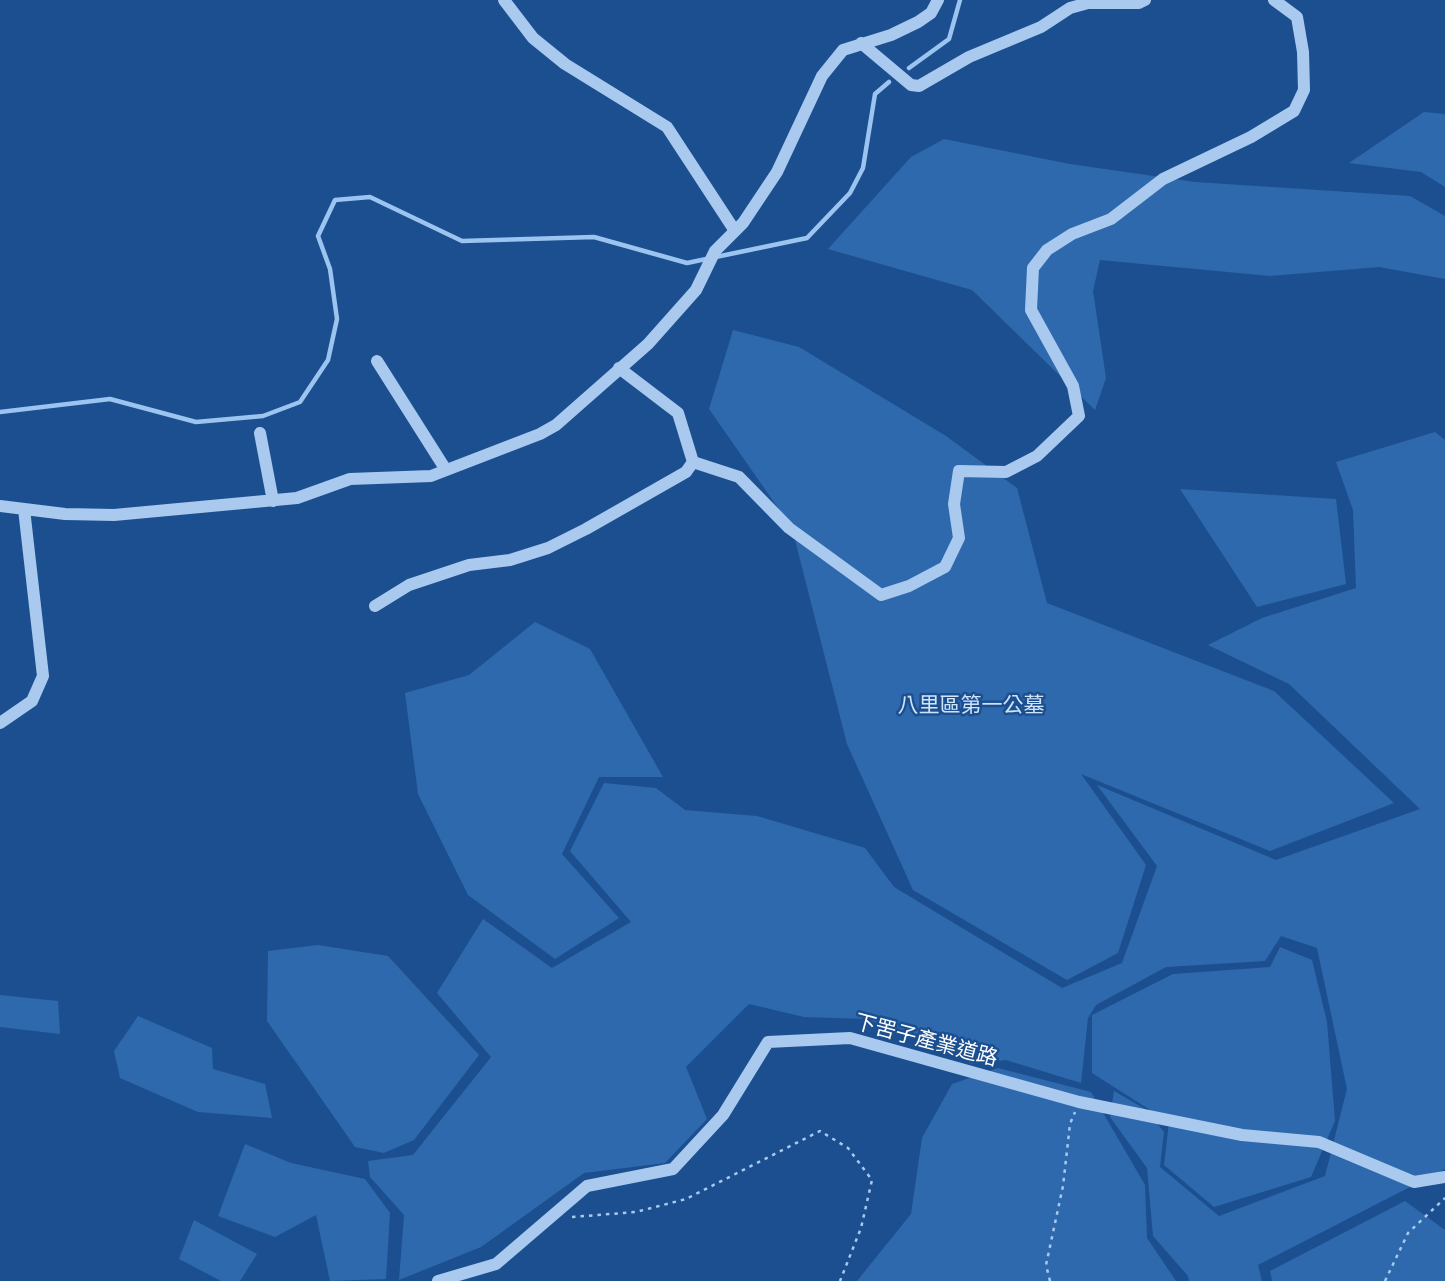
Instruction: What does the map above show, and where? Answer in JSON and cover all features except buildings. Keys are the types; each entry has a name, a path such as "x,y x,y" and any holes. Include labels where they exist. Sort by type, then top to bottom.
{"street":[{"path":"504,0 533,38 565,64 667,127 735,231"},
{"path":"0,506 65,514 114,515 273,501 317,493 350,479 431,476 548,430 648,344 696,290 715,251 735,231 777,172 822,76 843,50 891,35 918,22 931,13 938,0"},
{"path":"861,43 911,85 919,86 969,57 1041,27 1070,8 1088,3 1139,3 1144,0"},
{"path":"693,462 739,477 789,527 881,595 909,586 945,567 959,538 954,504 959,471 1006,472 1037,456 1079,416 1073,386 1031,310 1033,268 1047,250 1072,234 1111,219 1163,179 1251,137 1294,111 1304,90 1303,52 1297,17 1274,0"},
{"path":"377,361 446,470"},
{"path":"620,368 678,413 693,462"},
{"path":"260,433 273,501"},
{"path":"375,606 409,585 468,565 510,560 548,548 686,472 693,462"},
{"path":"0,723 32,701 43,676 24,509"},
{"name":"下罟子產業道路","path":"438,1281 496,1264 587,1186 673,1169 723,1115 768,1042 850,1038 1079,1102 1242,1135 1319,1142 1414,1182 1445,1177"}],"path":[{"path":"1050,1281 1046,1265 1063,1186 1070,1124 1079,1102"},
{"path":"549,1219 636,1212 686,1199 820,1131 848,1148 872,1180 861,1228 840,1281"},
{"path":"1385,1281 1408,1233 1445,1198"}],"green space":[{"path":"1424,112 1445,114 1445,187 1421,172 1349,163"},
{"path":"944,139 1070,164 1195,182 1410,196 1445,216 1445,279 1379,267 1270,276 1100,260 1093,291 1106,378 1095,410 972,290 828,249 911,157"},
{"name":"八里區第一公墓","path":"733,330 799,347 946,436 1017,488 1047,603 1274,691 1394,803 1270,851 1081,774 1146,865 1118,953 1067,980 913,890 847,744 792,528 709,409"},
{"path":"1435,432 1445,440 1445,1169 1258,1265 1262,1281 1189,1281 1188,1276 1153,1236 1147,1168 1110,1117 1114,1091 1145,1109 1164,1132 1160,1167 1219,1216 1325,1176 1347,1089 1317,948 1281,936 1265,961 1166,967 1096,1005 1088,1018 1081,1083 1006,1060 972,1064 867,1019 804,1017 749,1004 686,1067 707,1119 665,1163 584,1173 481,1247 399,1280 404,1215 370,1177 368,1161 413,1155 491,1057 437,993 483,919 552,968 631,922 570,851 604,783 656,788 685,810 757,816 865,848 894,887 1062,988 1122,963 1157,866 1097,785 1276,860 1420,809 1289,684 1208,645 1262,618 1356,588 1353,510 1336,462"},
{"path":"1180,489 1336,499 1346,584 1257,607"},
{"path":"535,622 590,649 663,777 599,777 562,854 619,918 555,959 468,895 418,794 405,693 469,675"},
{"path":"318,945 388,956 479,1055 414,1140 384,1153 355,1147 267,1021 268,951"},
{"path":"1280,947 1312,960 1327,1022 1335,1121 1311,1177 1214,1207 1164,1165 1169,1122 1092,1073 1092,1015 1173,974 1270,967"},
{"path":"0,995 58,1001 60,1034 0,1027"},
{"path":"138,1016 212,1048 213,1069 265,1084 272,1118 198,1112 120,1078 114,1051"},
{"path":"998,1068 1091,1092 1145,1185 1147,1238 1176,1281 857,1281 911,1214 922,1138 952,1084"},
{"path":"245,1144 291,1163 365,1179 390,1213 386,1279 330,1281 316,1215 275,1237 218,1216"},
{"path":"1405,1201 1445,1230 1445,1281 1272,1281 1270,1271"},
{"path":"194,1220 257,1254 240,1281 221,1281 179,1259"}],"waterway":[{"path":"909,68 949,39 960,0"},
{"path":"0,412 110,399 196,422 263,416 300,402 328,360 337,319 330,269 318,236 335,200 370,197 462,241 594,237 687,263 807,238 850,193 863,168 875,94 889,82"}]}
